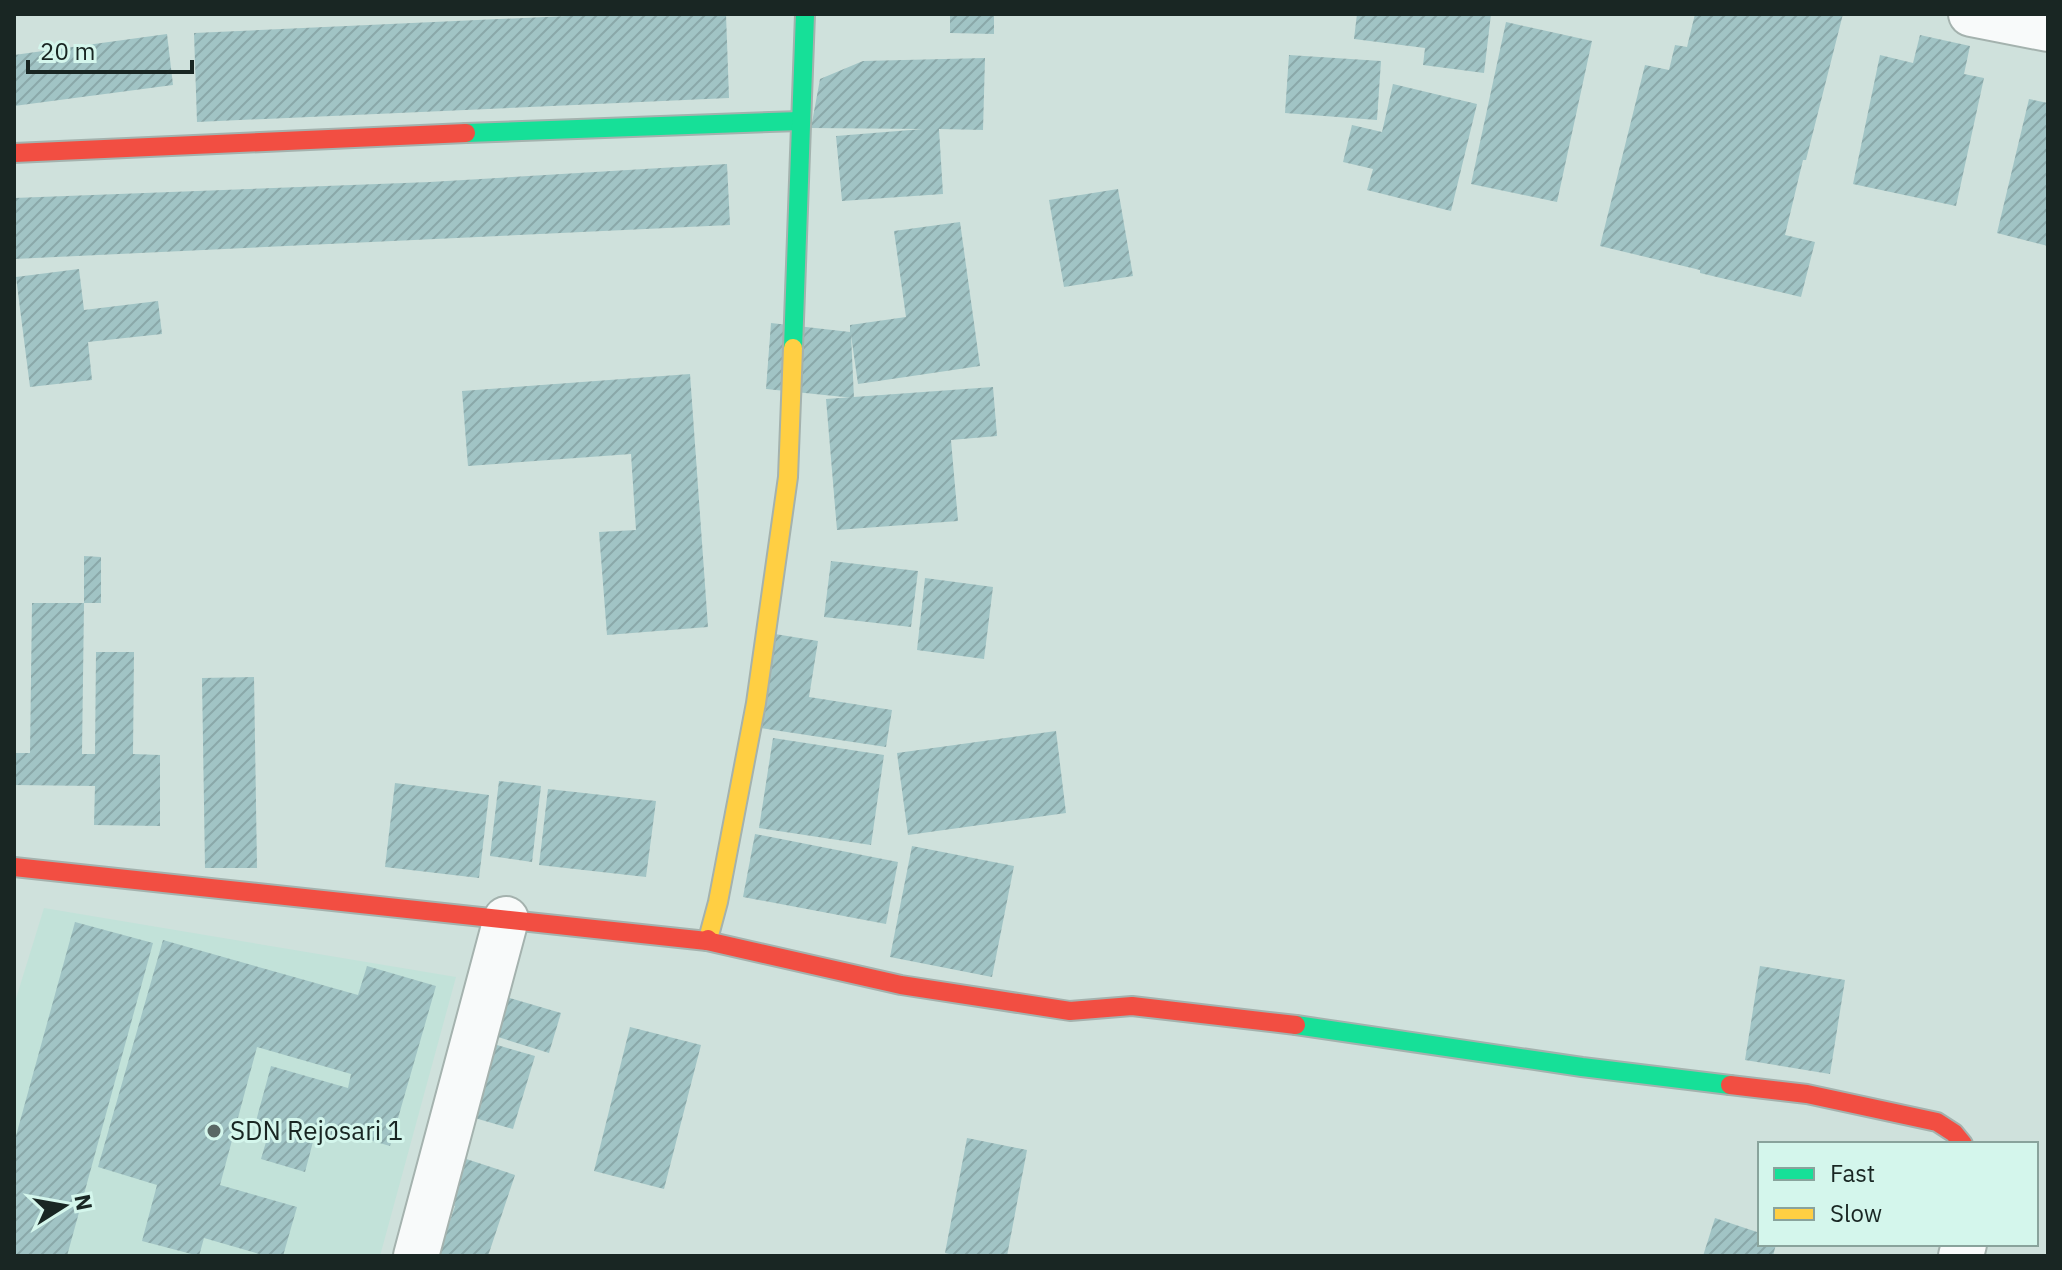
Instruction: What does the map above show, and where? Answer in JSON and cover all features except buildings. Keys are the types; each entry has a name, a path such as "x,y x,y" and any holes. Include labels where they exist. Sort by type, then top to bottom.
{"street":[{"path":"707,941 718,902 756,703 788,477 805,14"},
{"path":"1971,14 2048,29"},
{"path":"14,153 800,121"},
{"path":"14,867 707,941 901,985 1070,1011 1132,1006 1343,1031 1582,1067 1807,1094 1937,1122 1961,1142"},
{"path":"416,1256 506,919"}],"shaded area":[{"name":"SDN Rejosari 1","path":"44,908 456,977 380,1256 14,1256 14,1005"}],"traffic: fast":[{"path":"793,348 805,14"},
{"path":"466,133 800,121"},
{"path":"1296,1025 1582,1067 1730,1085"}],"traffic: slow":[{"path":"708,939 718,902 756,703 788,477 793,348"}],"traffic: jam":[{"path":"14,153 466,133"},
{"path":"14,867 708,939"},
{"path":"707,941 901,985 1070,1011 1132,1006 1296,1025"},
{"path":"1730,1085 1807,1094 1937,1122 1961,1142"}],"place":[{"name":"SDN Rejosari 1","path":"214,1131"}]}
